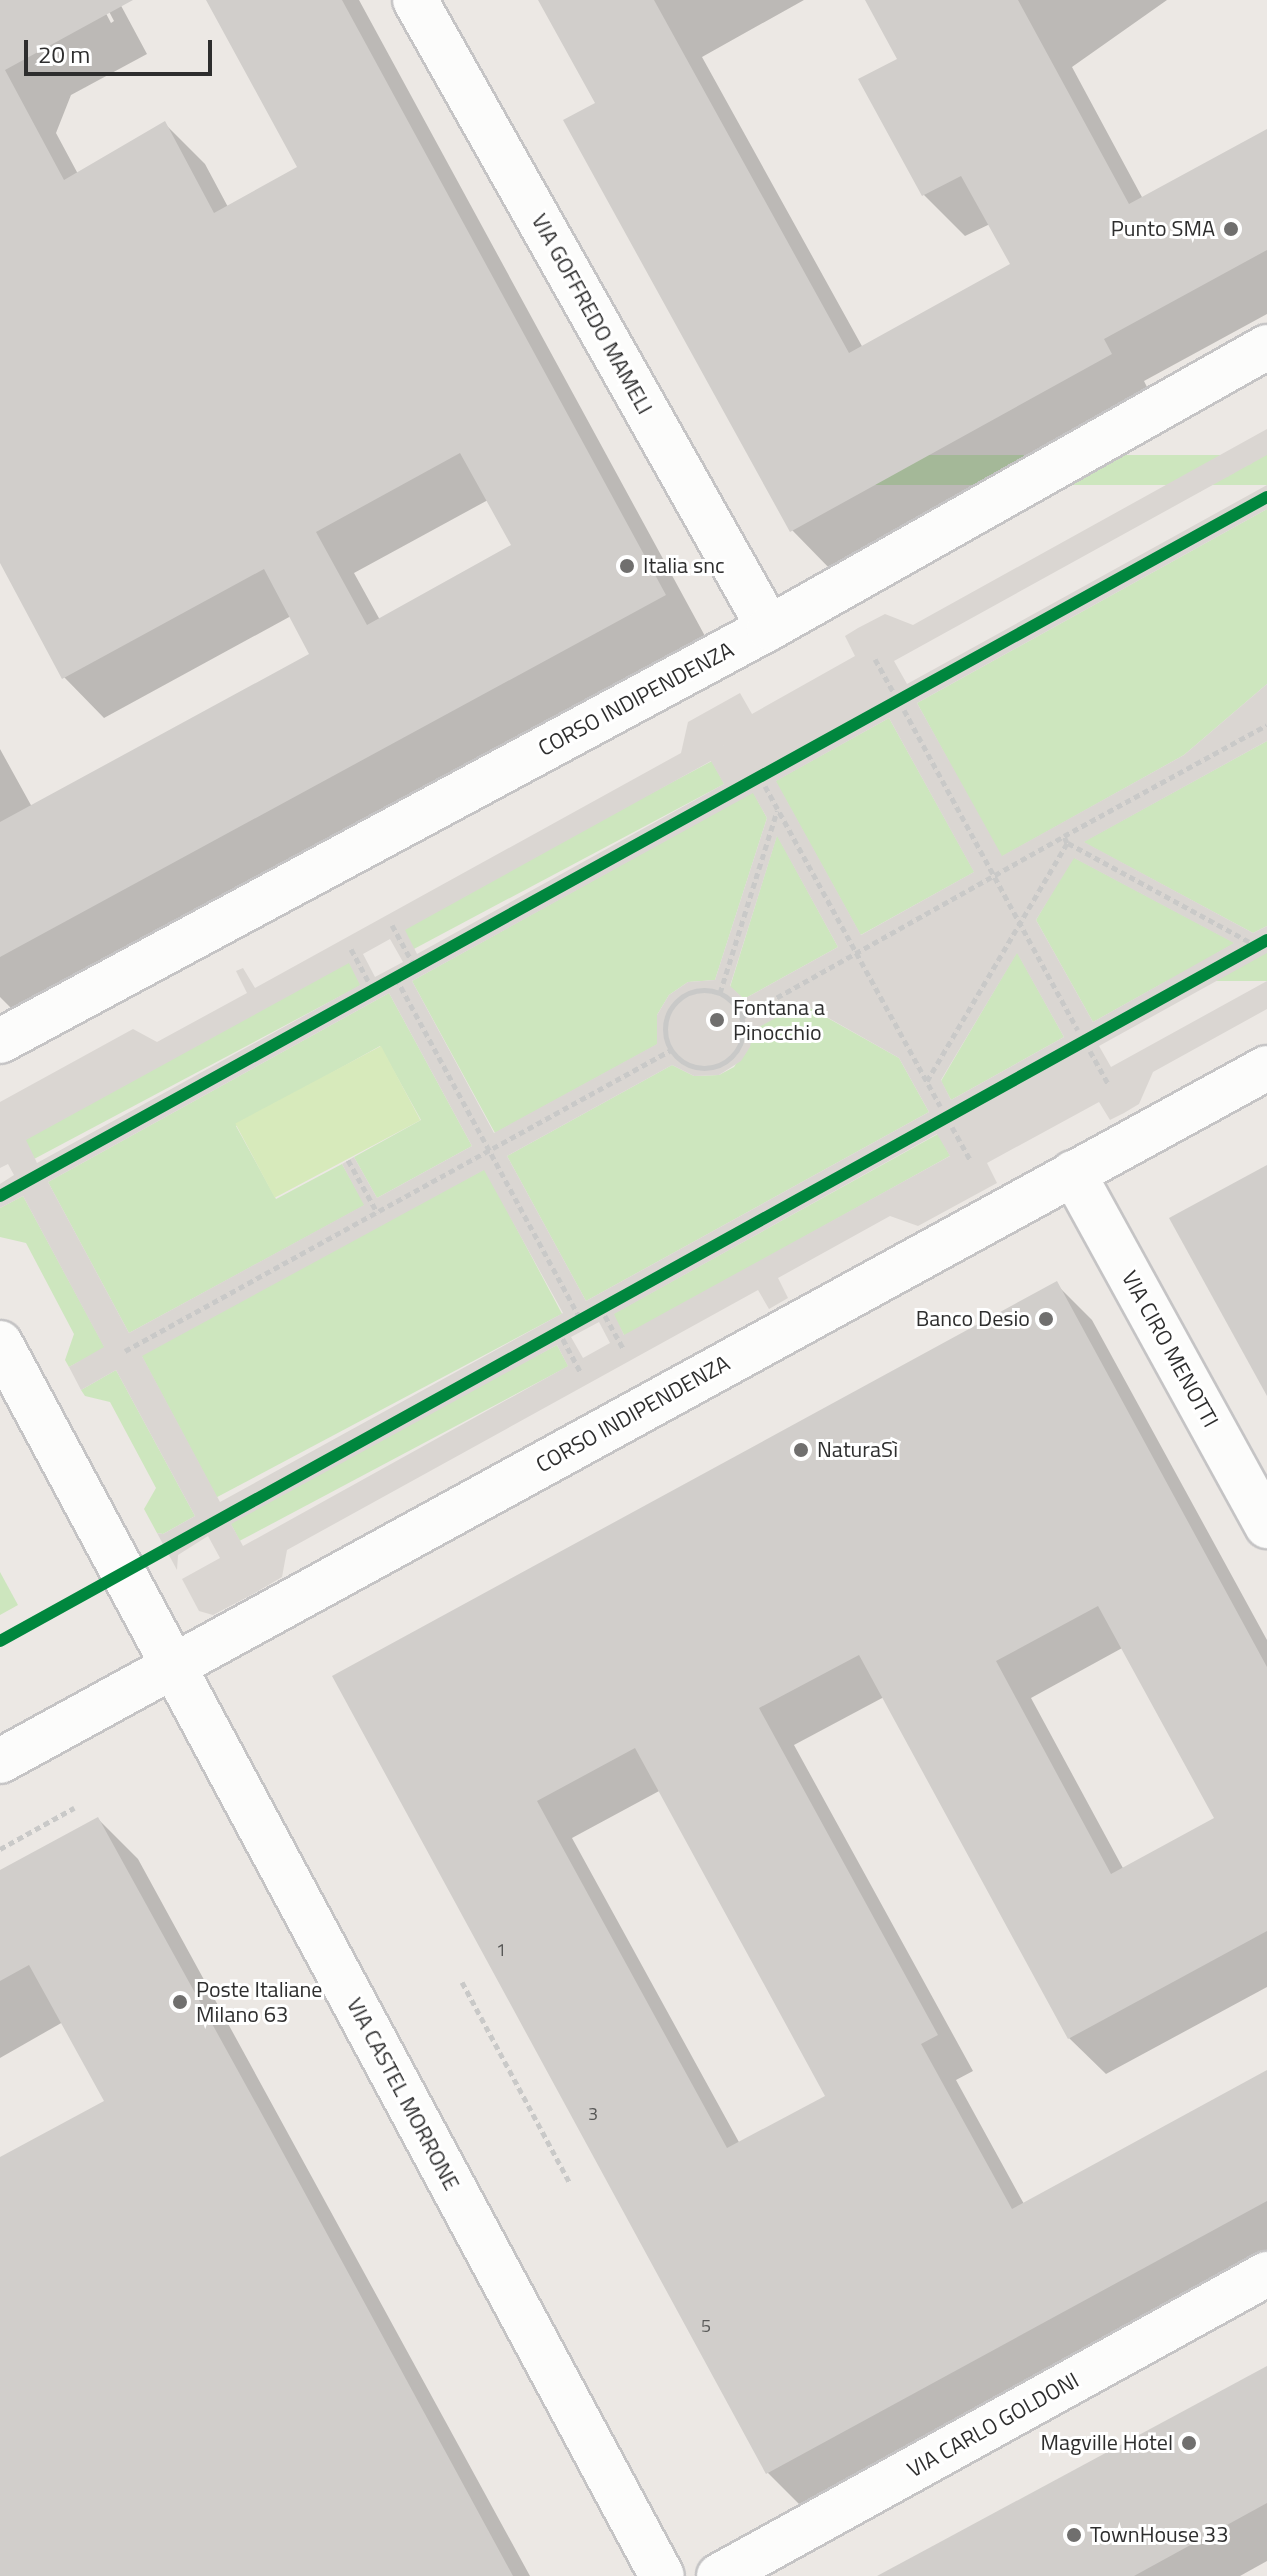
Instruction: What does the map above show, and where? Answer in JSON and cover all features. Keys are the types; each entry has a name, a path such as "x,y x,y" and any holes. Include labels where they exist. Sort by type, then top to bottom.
{"street":[{"name":"VIA GOFFREDO MAMELI","path":"415,0 769,628"},
{"name":"CORSO INDIPENDENZA","path":"0,1041 769,628 1267,347"},
{"name":"CORSO INDIPENDENZA","path":"0,1761 1267,1068"},
{"name":"VIA CIRO MENOTTI","path":"1073,1173 1267,1526"},
{"name":"VIA CASTEL MORRONE","path":"0,1343 662,2576"},
{"name":"VIA CARLO GOLDONI","path":"719,2576 1267,2274"}],"path":[{"path":"875,659 893,692"},
{"path":"884,709 912,694"},
{"path":"904,710 1078,1030"},
{"path":"742,1017 994,876 1066,840 1267,725"},
{"path":"746,784 774,769"},
{"path":"765,786 970,1160"},
{"path":"720,993 777,809"},
{"path":"927,1081 1066,840"},
{"path":"1066,840 1262,943"},
{"path":"392,925 415,967"},
{"path":"1243,953 1262,943"},
{"path":"351,949 373,990"},
{"path":"360,997 429,960"},
{"path":"396,978 580,1318"},
{"path":"708,989 731,999 742,1017 741,1045 724,1063 697,1068 684,1063 671,1050 664,1029 674,1003 690,992 708,989"},
{"path":"1070,1048 1097,1033"},
{"path":"125,1351 671,1050"},
{"path":"1090,1051 1108,1083"},
{"path":"946,1116 960,1109"},
{"path":"348,1160 377,1212"},
{"path":"544,1338 614,1299"},
{"path":"600,1307 624,1350"},
{"path":"558,1330 581,1373"},
{"path":"0,1849 74,1808"},
{"path":"462,1982 570,2183"}],"green space":[{"path":"841,455 1267,455 1267,485 841,485"},
{"path":"1267,509 1267,684 1184,755 1001,857 917,703"},
{"path":"889,718 974,872 861,935 775,781"},
{"path":"1267,741 1267,926 1253,933 1083,842"},
{"path":"712,761 724,784 413,949 401,926"},
{"path":"753,792 767,818 715,980 688,982 669,995 657,1015 658,1044 495,1133 412,981"},
{"path":"777,835 838,947 744,999 730,987"},
{"path":"1073,857 1235,943 1093,1022 1036,920"},
{"path":"1017,952 1064,1037 951,1100 941,1081"},
{"path":"1075,953 1267,953 1267,981 1075,981"},
{"path":"349,962 361,985 35,1159 22,1136"},
{"path":"389,993 472,1146 377,1198 354,1157 421,1120 380,1046 236,1126 276,1199 342,1164 365,1205 129,1333 48,1182"},
{"path":"801,1003 899,1058 929,1112 586,1301 507,1156 672,1065 694,1076 719,1075 734,1067 752,1039 753,1030"},
{"path":"381,1046 420,1120 275,1198 235,1123"},
{"path":"938,1134 950,1156 625,1336 613,1314"},
{"path":"485,1169 562,1314 217,1497 140,1353"},
{"path":"23,1196 105,1348 69,1367 65,1360 74,1334 26,1243 0,1237 0,1208"},
{"path":"557,1345 568,1366 240,1541 229,1520"},
{"path":"116,1370 195,1516 163,1534 157,1533 144,1509 156,1488 110,1402 85,1396 81,1390"},
{"path":"0,1572 18,1605 0,1615"}],"shaded area":[{"path":"1267,429 1267,455 894,661 907,684 1267,485 1267,509 917,703 1002,856 1184,755 1267,684 1267,741 1084,842 1253,933 1267,926 1267,953 1099,1046 1111,1067 1267,981 1267,1009 1153,1072 1139,1104 1124,1113 1110,1120 1099,1102 987,1163 997,1183 918,1226 890,1216 778,1278 788,1298 769,1309 758,1290 287,1550 282,1577 255,1593 213,1615 199,1611 182,1579 220,1558 208,1536 178,1555 177,1570 157,1533 163,1534 195,1516 116,1370 81,1390 69,1367 104,1347 23,1196 0,1208 0,1184 14,1175 8,1164 0,1168 0,1102 133,1029 157,1042 247,993 236,971 243,968 255,988 681,753 688,722 740,693 752,714 855,656 845,636 858,628 885,614 913,625","holes":["889,718 974,872 861,935 776,781","711,761 724,784 417,954 405,930","753,793 767,818 715,980 688,982 669,995 657,1015 657,1044 494,1133 412,981","777,836 838,947 744,999 730,986","1074,858 1234,943 1093,1022 1036,920","390,939 403,962 375,977 363,954","1017,953 1064,1037 951,1100 941,1080","349,963 360,985 37,1163 26,1140","389,993 472,1146 377,1198 354,1157 342,1164 364,1205 129,1333 48,1182","802,1003 899,1058 929,1112 586,1301 507,1156 672,1065 694,1076 719,1075 741,1061 750,1047 754,1030","937,1134 950,1156 624,1335 614,1314","484,1170 563,1313 220,1502 142,1356","599,1322 610,1343 583,1358 571,1337","557,1345 568,1366 243,1546 231,1524"]}],"building":[{"path":"0,0 133,0 5,70 64,180 165,121 214,213 297,167 206,0 342,0 666,595 0,957 0,822 309,654 264,569 62,679 0,563","holes":["460,453 511,545 367,625 316,532"]},
{"path":"538,0 654,0 849,353 1010,264 961,176 922,196 858,79 897,59 865,0 1018,0 1129,204 1267,129 1267,250 1104,339 1112,354 790,532 563,120 595,103"},
{"path":"1267,1165 1267,1396 1169,1218"},
{"path":"1057,1281 1267,1667 1267,1931 1068,2039 859,1655 759,1708 938,2035 921,2044 1012,2209 1267,2070 1267,2201 766,2474 332,1676","holes":["1098,1606 1214,1818 1111,1874 996,1661","635,1748 825,2096 727,2148 537,1801"]},
{"path":"98,1817 513,2576 0,2576 0,2157 104,2101 29,1965 0,1981 0,1870"},
{"path":"1267,2366 1267,2503 1134,2576 877,2576"}],"cycle path":[{"path":"0,1196 1267,497"},
{"path":"0,1641 1267,940"}],"place":[{"name":"Punto SMA","path":"1231,229"},
{"name":"Italia snc","path":"627,566"},
{"name":"Fontana a Pinocchio","path":"717,1020"},
{"name":"Banco Desio","path":"1046,1319"},
{"name":"NaturaSì","path":"801,1450"},
{"name":"Poste Italiane Milano 63","path":"180,2002"},
{"name":"Magville Hotel","path":"1189,2443"},
{"name":"TownHouse 33","path":"1074,2535"}]}
